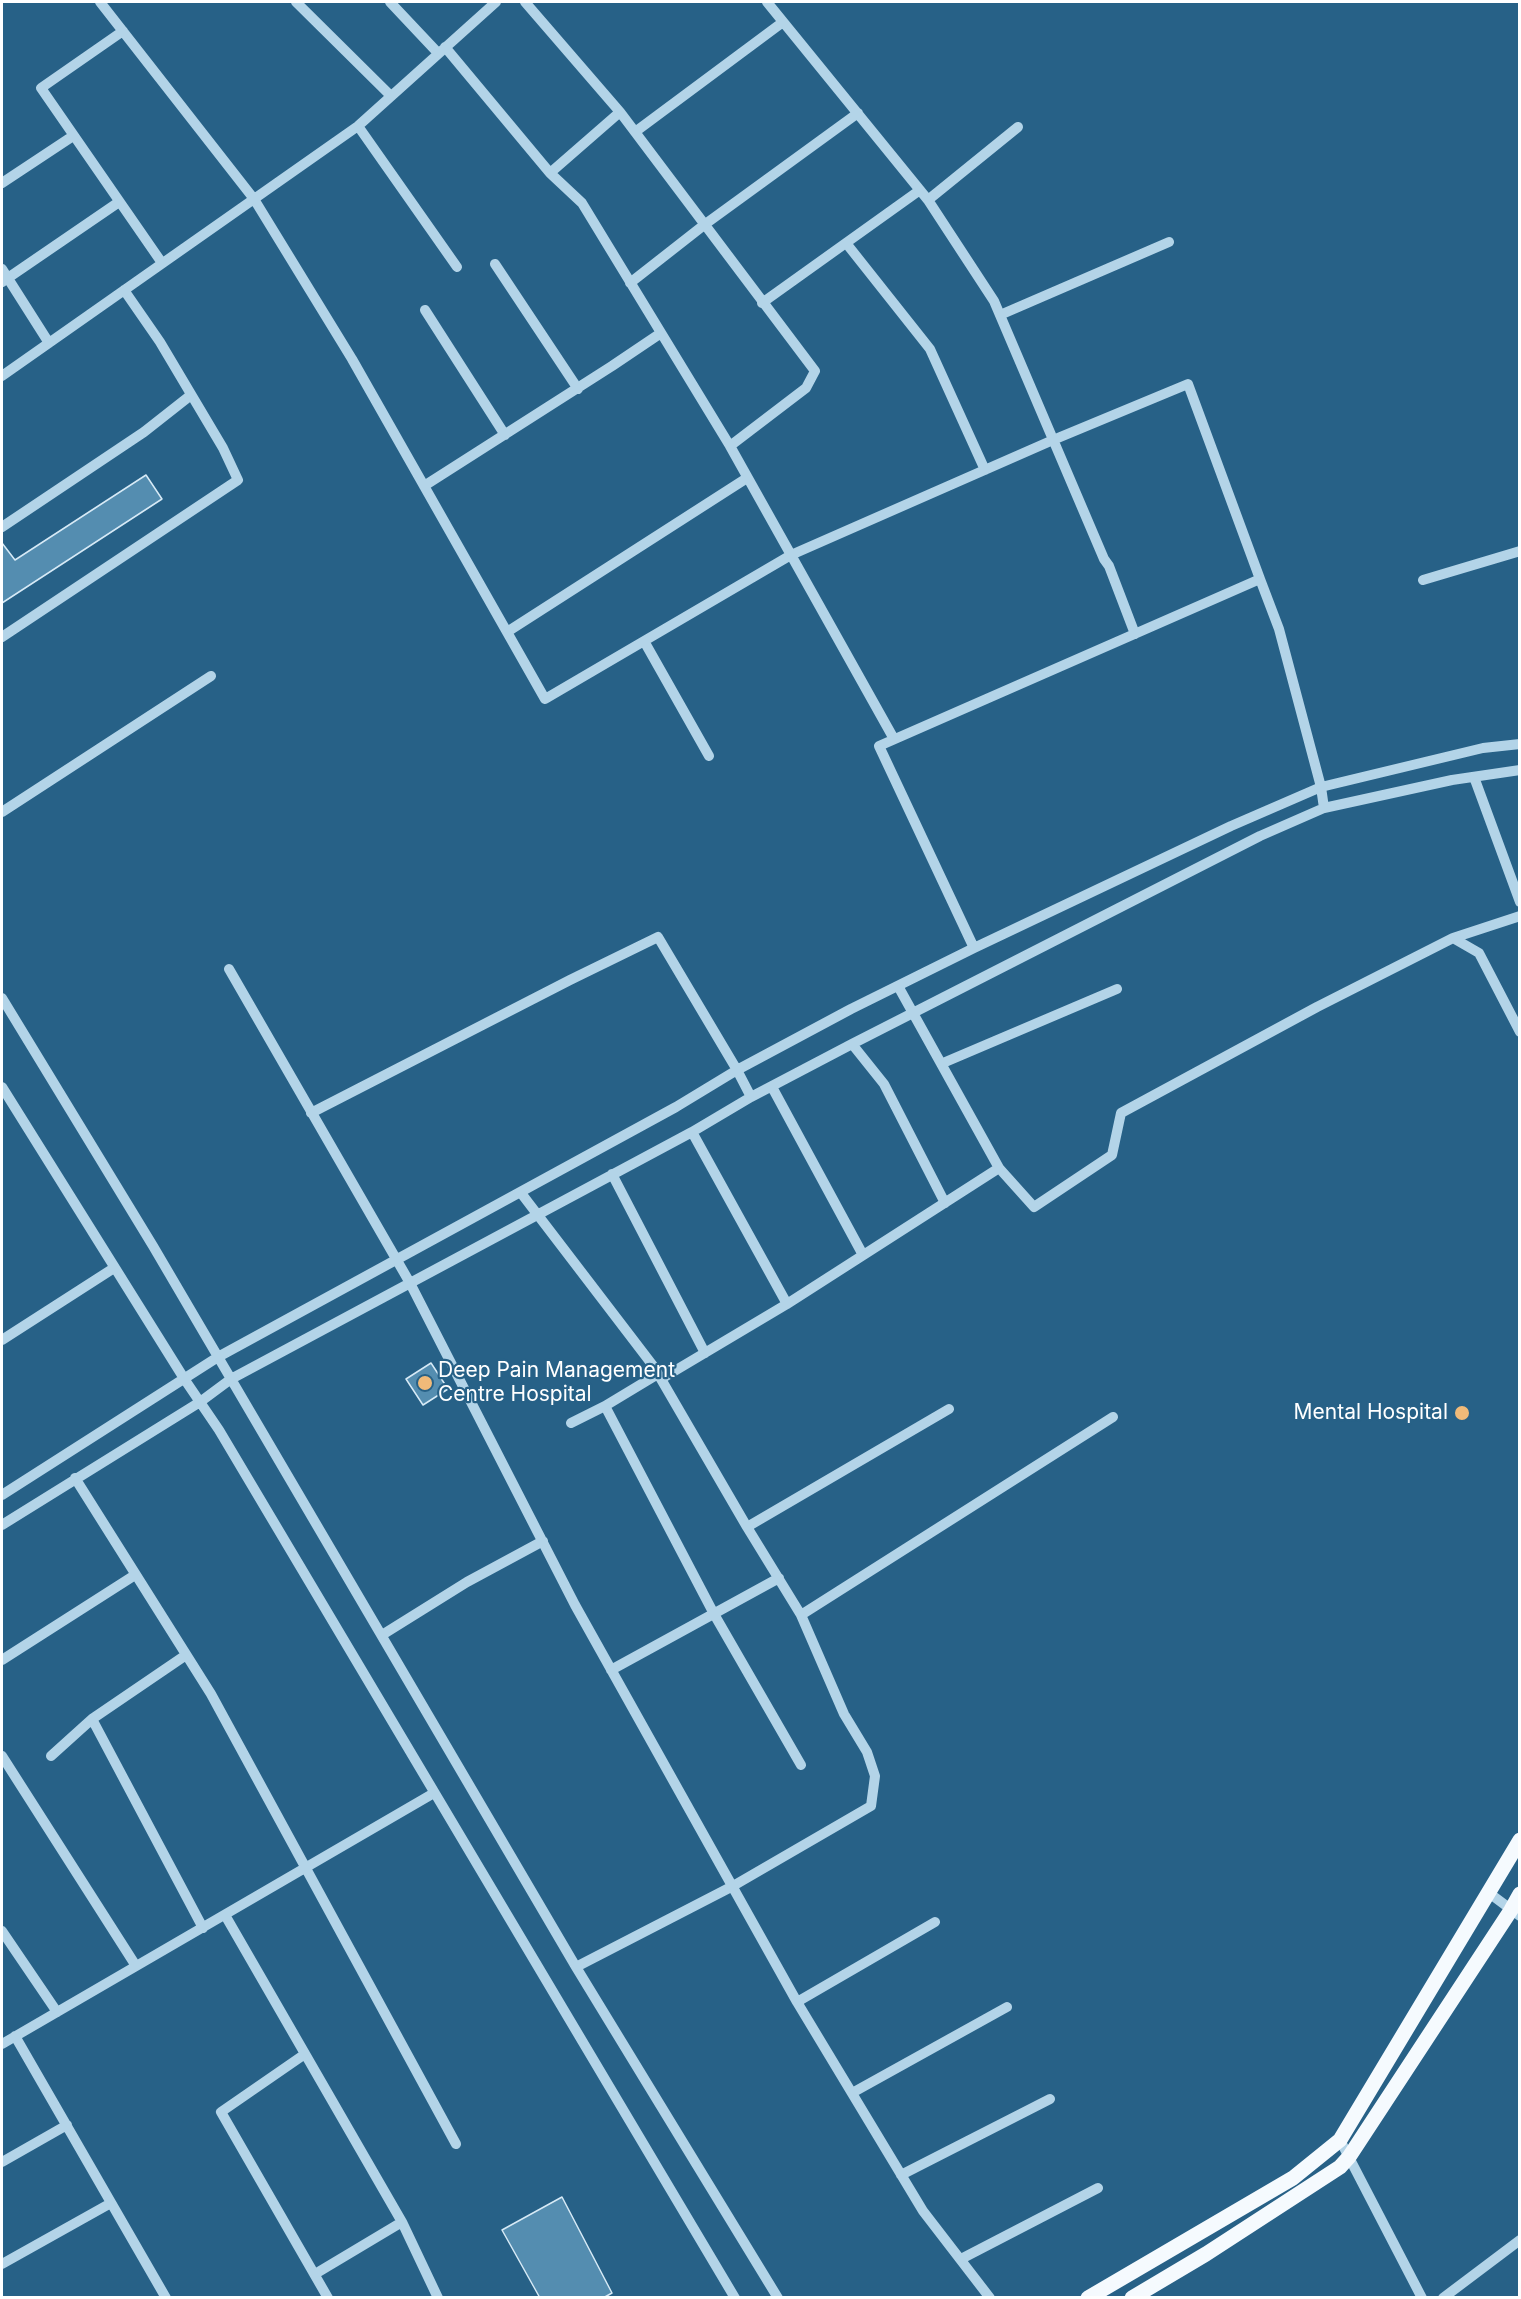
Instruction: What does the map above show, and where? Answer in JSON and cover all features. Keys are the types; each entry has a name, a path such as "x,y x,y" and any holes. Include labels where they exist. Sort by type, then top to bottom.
{"main road":[{"path":"1088,2298 1293,2178 1340,2140 1520,1840"},
{"path":"1132,2298 1340,2167 1515,1913 1520,1894"}],"street":[{"path":"100,2 254,199 352,359 545,699 791,555 1053,440 1188,384 1278,629 1321,787 1324,808"},
{"path":"296,2 391,96"},
{"path":"390,2 442,50 550,173 582,203 730,446 894,739"},
{"path":"2,376 358,126 496,2"},
{"path":"525,2 620,112 815,371 806,388 730,446"},
{"path":"767,2 928,200 994,301 1104,559 1109,566 1135,634"},
{"path":"635,132 783,22"},
{"path":"123,31 40,88 162,263"},
{"path":"550,173 620,112"},
{"path":"630,283 704,225 858,113"},
{"path":"358,126 457,267"},
{"path":"928,200 1018,127"},
{"path":"2,183 73,136"},
{"path":"762,303 920,190"},
{"path":"49,343 4,276 119,202"},
{"path":"1000,315 1169,242"},
{"path":"846,243 930,350 985,470"},
{"path":"495,264 578,388"},
{"path":"2,637 238,480 223,448 160,342 124,290"},
{"path":"425,310 505,435"},
{"path":"424,486 661,333"},
{"path":"2,526 144,432 191,395"},
{"path":"507,632 747,478"},
{"path":"1423,580 1520,551"},
{"path":"974,948 879,746 1260,579"},
{"path":"644,641 709,756"},
{"path":"2,812 211,676"},
{"path":"2,1495 218,1357 521,1193 676,1107 737,1070 974,948 1231,826 1321,787 1483,748 1520,744"},
{"path":"2,1525 200,1402 231,1379 692,1132 751,1097 1260,836 1324,808 1474,777 1520,770"},
{"path":"1474,777 1520,902"},
{"path":"898,986 999,1168 1034,1207 1112,1155 1121,1113 1317,1007 1453,938 1520,916"},
{"path":"311,1113 570,980 658,938 751,1097"},
{"path":"1453,938 1479,953 1520,1032"},
{"path":"229,969 410,1283 611,1670 797,2002 923,2211 990,2298"},
{"path":"943,1064 1117,989"},
{"path":"2,998 218,1357 576,1966 778,2298"},
{"path":"852,1044 884,1084 945,1203"},
{"path":"2,1087 114,1268 219,1430 735,2298"},
{"path":"772,1087 863,1255"},
{"path":"692,1132 787,1304"},
{"path":"571,1423 705,1353 787,1304 999,1168"},
{"path":"612,1174 705,1353"},
{"path":"521,1193 659,1376 801,1615 844,1714 867,1752 875,1776 871,1806 733,1886 576,1966"},
{"path":"2,1340 114,1268"},
{"path":"605,1406 714,1614 801,1765"},
{"path":"747,1527 949,1409"},
{"path":"801,1615 1113,1417"},
{"path":"75,1479 211,1694 456,2144"},
{"path":"382,1635 467,1582 543,1541"},
{"path":"2,1660 135,1575"},
{"path":"611,1670 779,1578"},
{"path":"51,1756 92,1719 186,1655"},
{"path":"92,1719 203,1928"},
{"path":"2,1756 136,1966"},
{"path":"2,2044 434,1793"},
{"path":"1489,1893 1515,1913"},
{"path":"225,1916 402,2222 438,2298"},
{"path":"797,2002 935,1922"},
{"path":"2,1931 57,2012"},
{"path":"852,2093 1007,2007"},
{"path":"15,2036 166,2298"},
{"path":"305,2054 221,2112 328,2298"},
{"path":"901,2175 1050,2099"},
{"path":"2,2162 67,2125"},
{"path":"1340,2140 1422,2298"},
{"path":"961,2259 1098,2188"},
{"path":"2,2264 111,2203"},
{"path":"315,2274 402,2222"},
{"path":"1443,2298 1520,2240"}],"building":[{"path":"146,475 162,499 2,603 2,543 15,560"},
{"path":"431,1363 448,1389 423,1405 406,1379"},
{"path":"562,2197 612,2293 603,2298 540,2298 502,2230"}],"place":[{"name":"Deep Pain Management Centre Hospital","path":"425,1383"},
{"name":"Mental Hospital","path":"1462,1413"}]}
